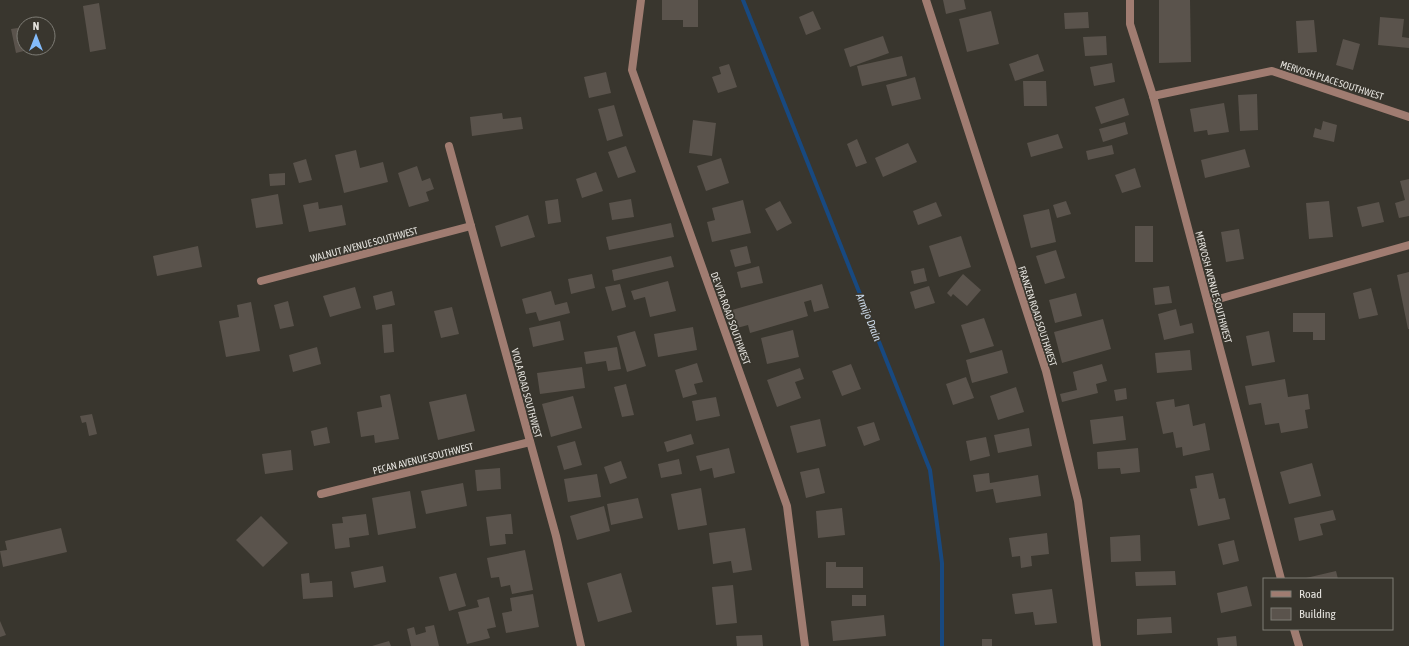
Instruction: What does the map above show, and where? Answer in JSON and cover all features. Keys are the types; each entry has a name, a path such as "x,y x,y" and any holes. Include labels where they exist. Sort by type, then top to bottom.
{"street":[{"name":"DE VITA ROAD SOUTHWEST","path":"641,0 632,70 787,506 805,646"},
{"name":"FRANZEN ROAD SOUTHWEST","path":"926,0 1046,371 1078,501 1097,646"},
{"name":"MERVOSH AVENUE SOUTHWEST","path":"1130,0 1130,24 1153,96 1281,578"},
{"name":"MERVOSH PLACE SOUTHWEST","path":"1153,96 1272,71 1409,117"},
{"name":"VIOLA ROAD SOUTHWEST","path":"449,146 556,536 581,646"},
{"name":"WALNUT AVENUE SOUTHWEST","path":"261,280 471,226"},
{"path":"1208,302 1409,245"},
{"name":"PECAN AVENUE SOUTHWEST","path":"321,494 530,442"},
{"path":"1294,630 1299,646"}],"building":[{"path":"662,0 698,0 698,27 683,27 683,20 662,20"},
{"path":"943,0 964,0 966,9 946,14"},
{"path":"1159,0 1190,0 1191,62 1159,63"},
{"path":"99,3 106,49 90,52 83,6"},
{"path":"813,11 821,29 806,35 799,17"},
{"path":"991,11 999,44 967,52 959,19"},
{"path":"1088,12 1089,28 1065,29 1064,13"},
{"path":"1380,17 1404,19 1402,37 1409,38 1409,48 1378,45"},
{"path":"1314,20 1317,52 1298,53 1296,21"},
{"path":"16,28 16,53 11,29"},
{"path":"883,36 889,53 850,67 844,49"},
{"path":"1106,36 1107,55 1085,56 1083,37"},
{"path":"1343,39 1360,44 1353,70 1336,65"},
{"path":"1038,54 1044,71 1015,81 1009,64"},
{"path":"902,56 907,76 862,86 857,66"},
{"path":"1112,63 1115,82 1094,86 1090,67"},
{"path":"729,64 737,87 718,93 712,77 721,74 719,67"},
{"path":"606,72 611,93 589,98 584,77"},
{"path":"915,77 921,99 892,106 886,85"},
{"path":"1023,81 1046,81 1047,106 1024,106"},
{"path":"1257,94 1258,130 1240,131 1238,95"},
{"path":"1124,98 1129,115 1101,124 1095,107"},
{"path":"1224,103 1229,132 1208,135 1207,130 1194,132 1190,109"},
{"path":"614,105 623,136 607,141 598,109"},
{"path":"502,113 503,119 521,117 523,129 472,136 470,117"},
{"path":"693,120 716,123 712,156 689,153"},
{"path":"1323,121 1337,125 1334,142 1313,137 1315,128 1321,130"},
{"path":"1125,122 1128,134 1103,142 1099,129"},
{"path":"1058,134 1063,148 1031,157 1027,143"},
{"path":"857,139 867,163 856,167 847,144"},
{"path":"908,143 917,162 883,177 875,158"},
{"path":"1112,145 1114,154 1088,160 1086,151"},
{"path":"626,146 636,172 618,178 608,152"},
{"path":"1245,149 1250,167 1205,178 1201,160"},
{"path":"356,150 360,168 383,162 388,182 344,193 335,155"},
{"path":"721,158 729,183 706,191 697,166"},
{"path":"306,159 312,180 299,183 293,163"},
{"path":"417,166 422,181 430,178 434,189 426,192 429,201 409,207 398,173"},
{"path":"1135,168 1141,187 1122,193 1115,175"},
{"path":"596,172 603,191 582,198 576,179"},
{"path":"285,173 285,185 270,186 269,174"},
{"path":"1409,179 1409,216 1399,218 1395,203 1405,200 1400,181"},
{"path":"278,194 283,224 256,228 251,199"},
{"path":"558,199 561,222 548,224 545,201"},
{"path":"631,199 634,217 612,220 609,203"},
{"path":"743,200 751,233 712,242 707,222 715,220 712,208"},
{"path":"780,201 792,223 777,231 765,209"},
{"path":"1066,201 1071,214 1057,218 1053,205"},
{"path":"1329,201 1333,237 1309,239 1306,203"},
{"path":"318,202 319,209 342,205 346,225 309,232 303,205"},
{"path":"936,202 942,216 918,225 913,211"},
{"path":"1379,202 1384,222 1362,227 1357,207"},
{"path":"1049,209 1056,242 1031,248 1023,215"},
{"path":"528,215 535,237 501,247 495,226"},
{"path":"671,223 674,237 609,250 606,237"},
{"path":"1135,226 1153,226 1153,262 1135,262"},
{"path":"1239,229 1244,259 1226,262 1221,232"},
{"path":"961,236 971,267 939,277 929,246"},
{"path":"198,246 202,267 157,276 153,256"},
{"path":"747,246 751,263 735,267 730,250"},
{"path":"1056,250 1065,278 1045,284 1036,256"},
{"path":"671,256 674,267 614,281 612,270"},
{"path":"759,266 763,283 741,288 737,272"},
{"path":"924,268 927,281 914,284 911,271"},
{"path":"1409,272 1409,329 1408,329 1397,275"},
{"path":"592,274 595,288 571,294 568,279"},
{"path":"963,274 981,290 967,306 953,294 951,297 947,293"},
{"path":"668,281 676,311 650,317 645,297 634,300 631,291"},
{"path":"620,284 626,307 612,311 605,287"},
{"path":"822,284 829,308 814,312 811,300 804,302 808,316 750,333 748,325 737,328 732,310"},
{"path":"929,286 935,303 915,309 910,292"},
{"path":"1169,286 1172,303 1155,305 1153,288"},
{"path":"355,287 361,308 330,317 323,296"},
{"path":"1371,288 1378,315 1359,319 1353,293"},
{"path":"392,291 395,305 376,310 373,296"},
{"path":"551,291 555,305 567,302 570,313 539,321 536,312 526,314 522,299"},
{"path":"1076,293 1082,316 1055,323 1049,300"},
{"path":"288,301 294,326 280,329 274,305"},
{"path":"251,302 260,351 226,357 219,321 239,317 237,305"},
{"path":"452,307 459,334 441,338 434,311"},
{"path":"1176,309 1180,326 1192,323 1194,333 1164,340 1158,314"},
{"path":"1293,313 1325,313 1325,340 1313,340 1313,332 1293,332"},
{"path":"984,318 994,346 970,353 961,325"},
{"path":"1103,319 1111,349 1062,363 1054,332"},
{"path":"560,321 564,340 533,347 529,328"},
{"path":"392,324 394,352 384,353 382,325"},
{"path":"693,327 697,350 658,357 654,334"},
{"path":"793,330 799,357 767,364 761,338"},
{"path":"635,331 646,366 627,372 617,336"},
{"path":"1269,331 1275,362 1252,366 1246,336"},
{"path":"317,347 321,364 293,372 289,355"},
{"path":"617,347 621,369 608,371 606,361 586,364 584,352"},
{"path":"1002,350 1008,373 972,383 966,360"},
{"path":"1190,350 1192,370 1157,373 1155,353"},
{"path":"697,363 703,382 694,384 697,394 683,398 675,370"},
{"path":"851,364 861,389 842,396 832,371"},
{"path":"1102,364 1107,381 1096,384 1098,393 1062,402 1060,394 1077,390 1073,372"},
{"path":"582,367 585,388 540,394 537,373"},
{"path":"800,368 804,379 795,382 801,398 777,407 767,380"},
{"path":"966,377 974,398 953,405 946,384"},
{"path":"1285,379 1288,397 1308,394 1310,409 1305,410 1308,428 1281,433 1279,423 1265,425 1261,403 1249,405 1245,386"},
{"path":"626,384 634,415 622,417 614,387"},
{"path":"1016,387 1024,412 998,420 990,396"},
{"path":"1126,388 1127,399 1116,401 1114,390"},
{"path":"390,394 399,439 375,443 374,435 361,437 357,412 382,407 380,396"},
{"path":"466,394 475,431 438,440 429,402"},
{"path":"573,396 582,428 551,437 542,404"},
{"path":"716,397 720,416 696,421 692,401"},
{"path":"1174,399 1175,407 1189,404 1193,426 1205,423 1210,450 1183,456 1182,447 1176,448 1173,432 1163,434 1156,402"},
{"path":"92,414 97,434 89,436 86,422 82,423 80,416"},
{"path":"1123,416 1126,440 1093,444 1090,420"},
{"path":"820,419 826,446 797,453 790,426"},
{"path":"874,422 880,440 864,446 857,427"},
{"path":"327,427 330,443 314,446 311,431"},
{"path":"1029,428 1032,446 998,453 994,435"},
{"path":"691,434 694,444 667,452 664,442"},
{"path":"986,437 990,456 970,461 966,441"},
{"path":"575,441 582,465 564,470 557,446"},
{"path":"729,448 735,473 714,478 712,468 700,471 696,456"},
{"path":"1138,448 1140,472 1121,474 1120,468 1098,469 1097,452"},
{"path":"291,450 293,470 265,474 262,454"},
{"path":"679,459 682,474 661,478 658,464"},
{"path":"621,461 627,478 610,484 604,467"},
{"path":"1312,463 1321,496 1289,504 1280,472"},
{"path":"500,468 501,489 477,491 475,470"},
{"path":"819,468 825,493 806,498 800,472"},
{"path":"989,473 990,483 1038,475 1041,496 996,503 993,489 976,492 973,475"},
{"path":"1213,473 1219,499 1225,498 1230,519 1198,526 1190,489 1197,488 1195,476"},
{"path":"597,474 601,497 568,502 564,479"},
{"path":"463,483 467,506 426,514 421,491"},
{"path":"701,488 707,525 678,530 671,494"},
{"path":"410,491 416,528 378,535 372,498"},
{"path":"638,498 643,518 611,525 607,504"},
{"path":"604,506 610,531 577,540 570,516"},
{"path":"842,508 845,535 818,538 816,511"},
{"path":"1333,510 1336,520 1320,524 1323,535 1299,541 1294,518"},
{"path":"366,514 369,535 349,538 350,547 335,549 332,524 343,523 342,517"},
{"path":"511,514 513,534 505,534 506,544 490,546 486,517"},
{"path":"261,516 288,543 263,567 236,540"},
{"path":"61,528 67,552 3,567 0,551 7,550 5,541"},
{"path":"745,528 752,570 733,573 731,561 713,564 709,533"},
{"path":"1047,533 1049,554 1031,556 1032,566 1021,568 1020,556 1012,557 1009,538"},
{"path":"1140,535 1141,561 1111,562 1110,537"},
{"path":"1234,540 1239,561 1223,565 1218,544"},
{"path":"525,550 533,590 512,594 510,585 501,587 499,577 491,578 487,558"},
{"path":"826,562 836,562 836,567 863,567 863,588 826,588"},
{"path":"383,566 386,582 354,588 351,572"},
{"path":"1175,571 1176,585 1136,586 1135,572"},
{"path":"1336,571 1338,578 1306,578"},
{"path":"309,573 310,583 332,581 333,597 303,599 301,574"},
{"path":"456,573 466,606 449,611 439,577"},
{"path":"621,573 632,612 598,622 587,583"},
{"path":"733,585 737,623 716,625 712,587"},
{"path":"1247,586 1252,606 1221,613 1217,593"},
{"path":"1052,589 1057,623 1035,625 1033,612 1015,614 1012,594"},
{"path":"533,594 539,627 506,633 502,613 512,611 510,598"},
{"path":"852,595 866,595 866,606 852,606"},
{"path":"489,597 496,627 487,629 490,638 467,644 458,612 479,607 477,600"},
{"path":"884,615 886,636 833,641 831,621"},
{"path":"1171,617 1172,633 1137,635 1137,619"},
{"path":"0,621 6,635 0,637"},
{"path":"434,625 439,646 411,646 407,629 414,627 416,635 426,632 425,627"},
{"path":"762,635 763,646 737,646 736,636"},
{"path":"1236,636 1237,646 1218,646 1217,638"},
{"path":"982,639 992,639 992,646 982,646"},
{"path":"389,641 391,646 372,646"}],"waterway":[{"name":"Armijo Drain","path":"743,0 930,470 942,563 942,646"}]}
